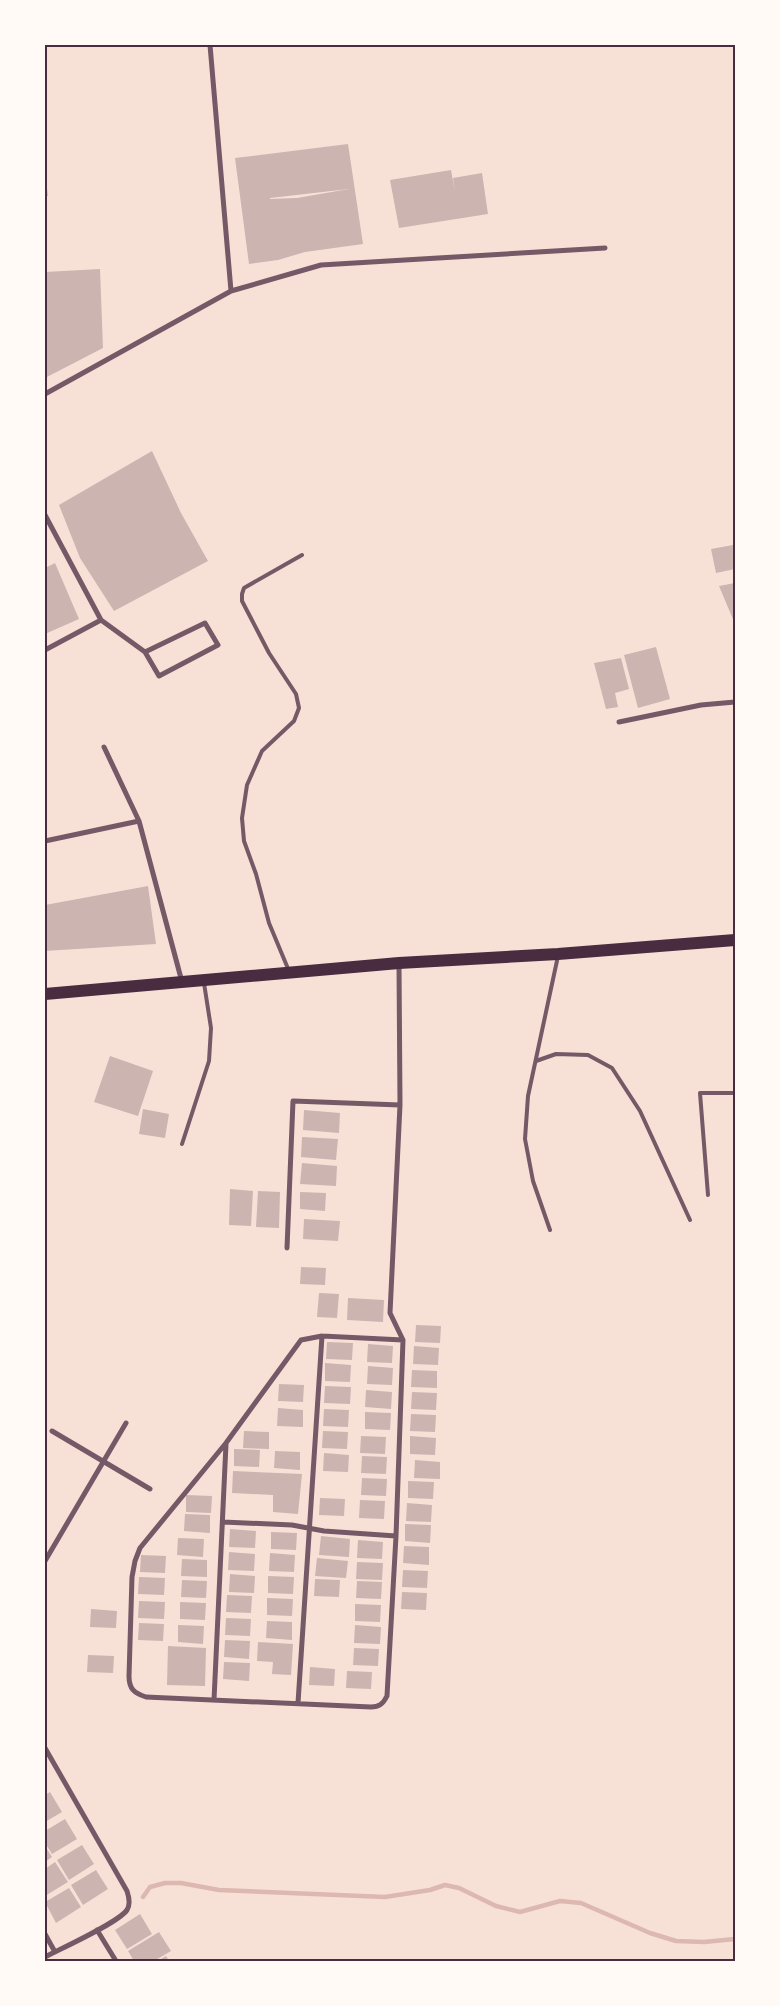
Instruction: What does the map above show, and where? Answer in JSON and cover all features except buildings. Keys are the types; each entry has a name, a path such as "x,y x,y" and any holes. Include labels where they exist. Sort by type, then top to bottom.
{"main road":[{"path":"45,994 399,963 558,954 735,940"}],"street":[{"path":"210,45 230,291"},
{"path":"45,394 230,291 321,265 605,248"},
{"path":"45,515 101,620 145,652 158,676 218,645 205,623 145,652"},
{"path":"45,650 101,620"},
{"path":"619,722 701,705 735,702"},
{"path":"104,747 139,821 182,982"},
{"path":"45,841 139,821"},
{"path":"399,963 400,1105 390,1313 404,1340 388,1690 384,1703 378,1707 370,1708 146,1697 132,1690 129,1676 132,1577 134,1561 140,1548 226,1443 301,1340 322,1336 404,1340"},
{"path":"287,1248 293,1101 400,1105"},
{"path":"298,1703 322,1336"},
{"path":"45,1560 126,1423"},
{"path":"52,1431 150,1488"},
{"path":"214,1700 226,1443"},
{"path":"223,1522 292,1525 324,1531 396,1536"},
{"path":"45,1748 129,1897 128,1909 98,1930 45,1957"},
{"path":"98,1930 116,1961"},
{"path":"45,1934 55,1952"}],"lane":[{"path":"290,973 269,923 256,874 244,841 242,818 247,785 262,752 294,721 299,708 296,694 269,653 242,601 242,594 244,588 302,555"},
{"path":"550,1230 533,1181 525,1139 528,1096 558,954"},
{"path":"182,1144 209,1060 211,1028 203,981"},
{"path":"536,1061 556,1054 588,1055 612,1068 640,1111 690,1220"},
{"path":"708,1195 700,1093 735,1093"}],"waterway":[{"path":"143,1897 150,1887 165,1883 181,1883 219,1890 385,1897 430,1890 445,1885 459,1888 496,1906 520,1912 560,1901 581,1903 650,1933 676,1941 704,1942 735,1939"}]}
